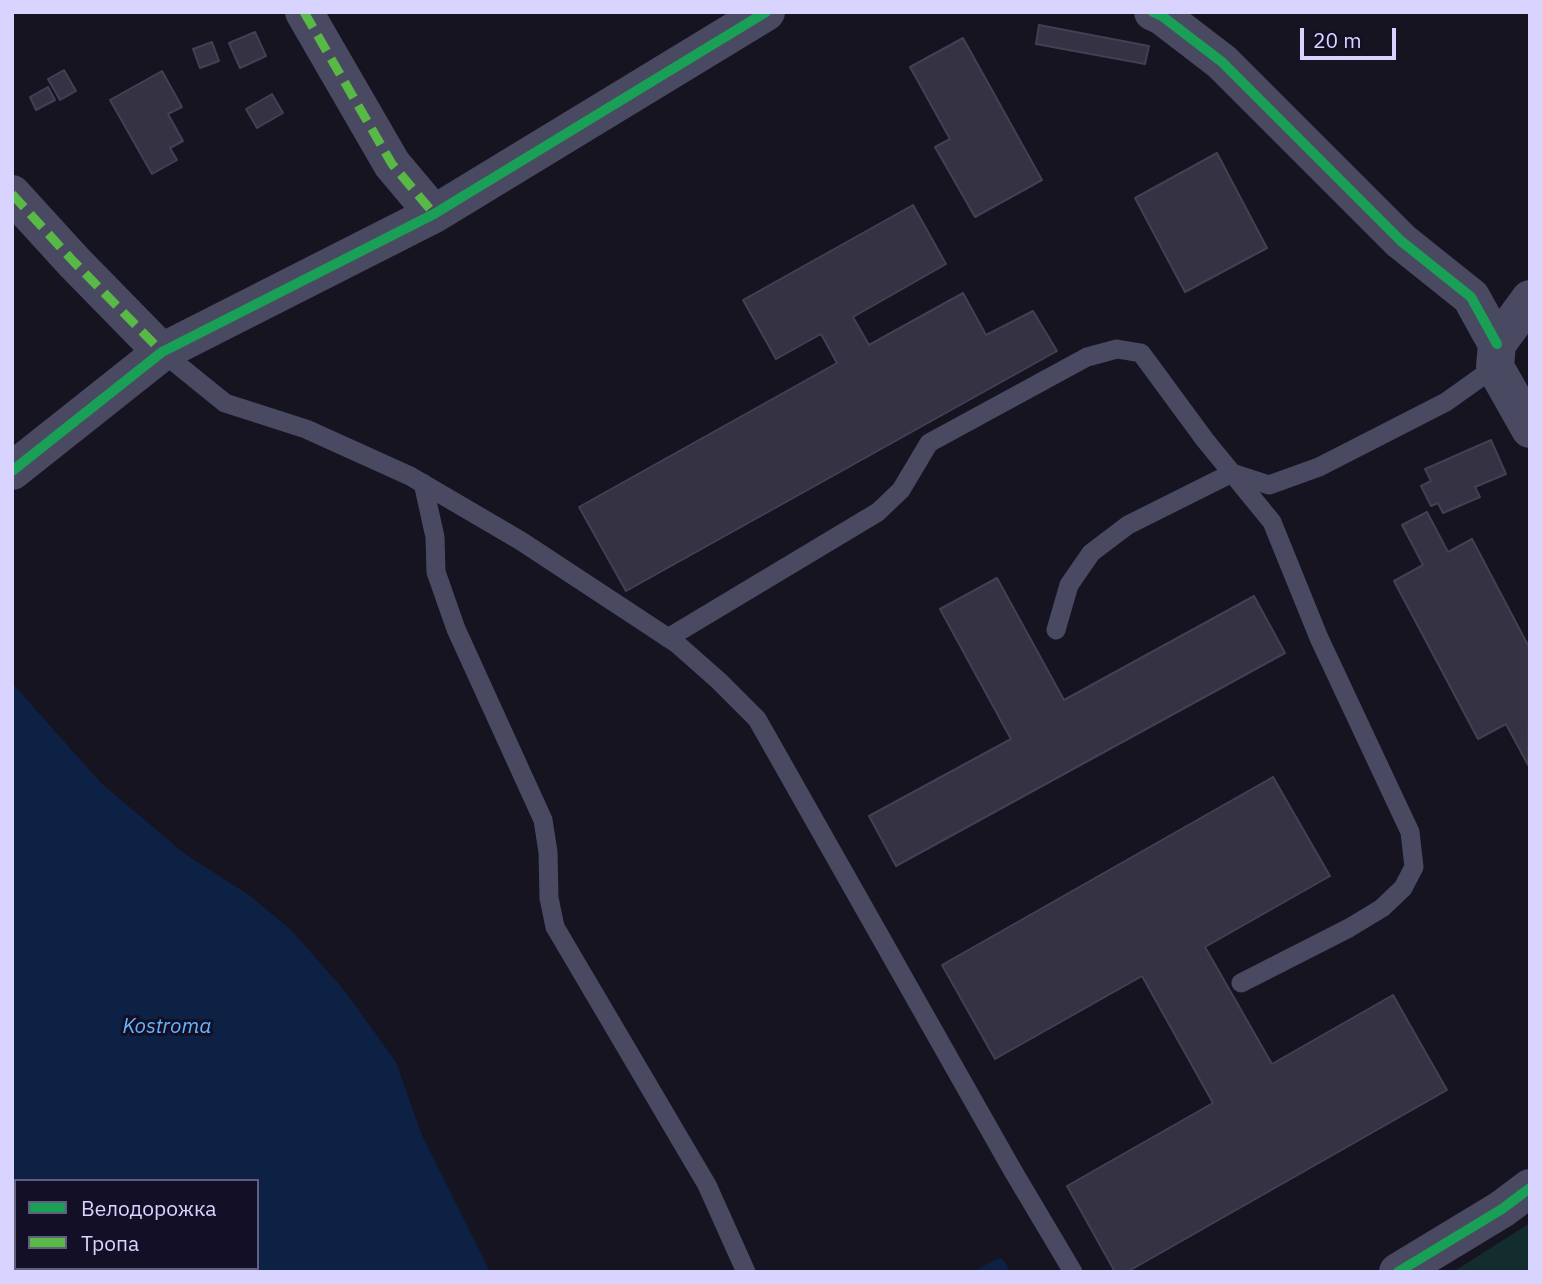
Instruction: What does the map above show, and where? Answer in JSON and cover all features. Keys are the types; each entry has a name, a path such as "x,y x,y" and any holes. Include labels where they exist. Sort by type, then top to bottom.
{"street":[{"path":"304,12 392,164 434,214"},
{"path":"12,471 162,352 434,214 766,12"},
{"path":"1153,12 1222,62 1401,241 1471,296 1530,429"},
{"path":"12,194 162,352"},
{"path":"1496,356 1530,299"},
{"path":"1398,1272 1502,1209 1530,1188"}],"lane":[{"path":"668,638 878,512 901,490 929,443 1087,357 1117,348 1141,353 1272,522 1320,638 1410,832 1414,867 1403,888 1382,908 1349,928 1241,983"},
{"path":"162,352 225,403 306,429 423,483 521,541 668,638 719,681 757,719 1006,1160 1073,1272"},
{"path":"1056,630 1069,585 1091,553 1128,525 1232,473 1269,485 1319,467 1446,402 1496,356"},
{"path":"423,483 435,537 436,572 456,629 543,820 548,852 549,898 555,926 706,1185 746,1272"}],"green space":[{"path":"1530,1223 1530,1272 1453,1272"}],"water":[{"name":"Kostroma","path":"12,683 101,783 185,854 249,895 291,930 344,990 396,1062 421,1133 490,1272 12,1272"},
{"path":"997,1259 1003,1259 1010,1272 973,1272"}],"building":[{"path":"1039,25 1149,46 1145,64 1036,44"},
{"path":"255,32 266,56 240,68 229,43"},
{"path":"963,38 1042,180 975,217 935,147 950,139 910,67"},
{"path":"212,42 219,61 200,68 193,49"},
{"path":"64,70 76,91 60,100 48,79"},
{"path":"162,71 182,107 168,114 183,141 170,148 177,160 152,174 110,100"},
{"path":"48,87 55,100 36,110 30,97"},
{"path":"272,94 283,113 257,128 246,109"},
{"path":"1217,153 1267,248 1185,292 1135,198"},
{"path":"913,205 946,264 853,317 869,345 963,293 986,335 1033,311 1057,351 626,591 579,507 837,363 821,334 776,359 743,300"},
{"path":"1491,440 1506,474 1475,487 1480,497 1443,513 1438,503 1431,506 1421,486 1431,481 1425,469"},
{"path":"1427,512 1448,552 1472,539 1530,649 1528,765 1506,724 1478,739 1394,581 1423,565 1402,525"},
{"path":"997,578 1064,700 1254,596 1285,653 896,866 869,816 1011,739 940,609"},
{"path":"1273,777 1330,876 1205,947 1272,1064 1393,995 1447,1090 1127,1272 1115,1272 1067,1186 1213,1103 1142,976 995,1059 942,965"}],"marked path":[{"path":"304,12 392,164 434,214"},
{"path":"12,194 162,352"}],"cycle path":[{"path":"12,471 162,352 434,214 766,12"},
{"path":"1153,12 1222,62 1401,241 1471,297 1497,344"},
{"path":"1398,1272 1502,1209 1530,1188"}]}
